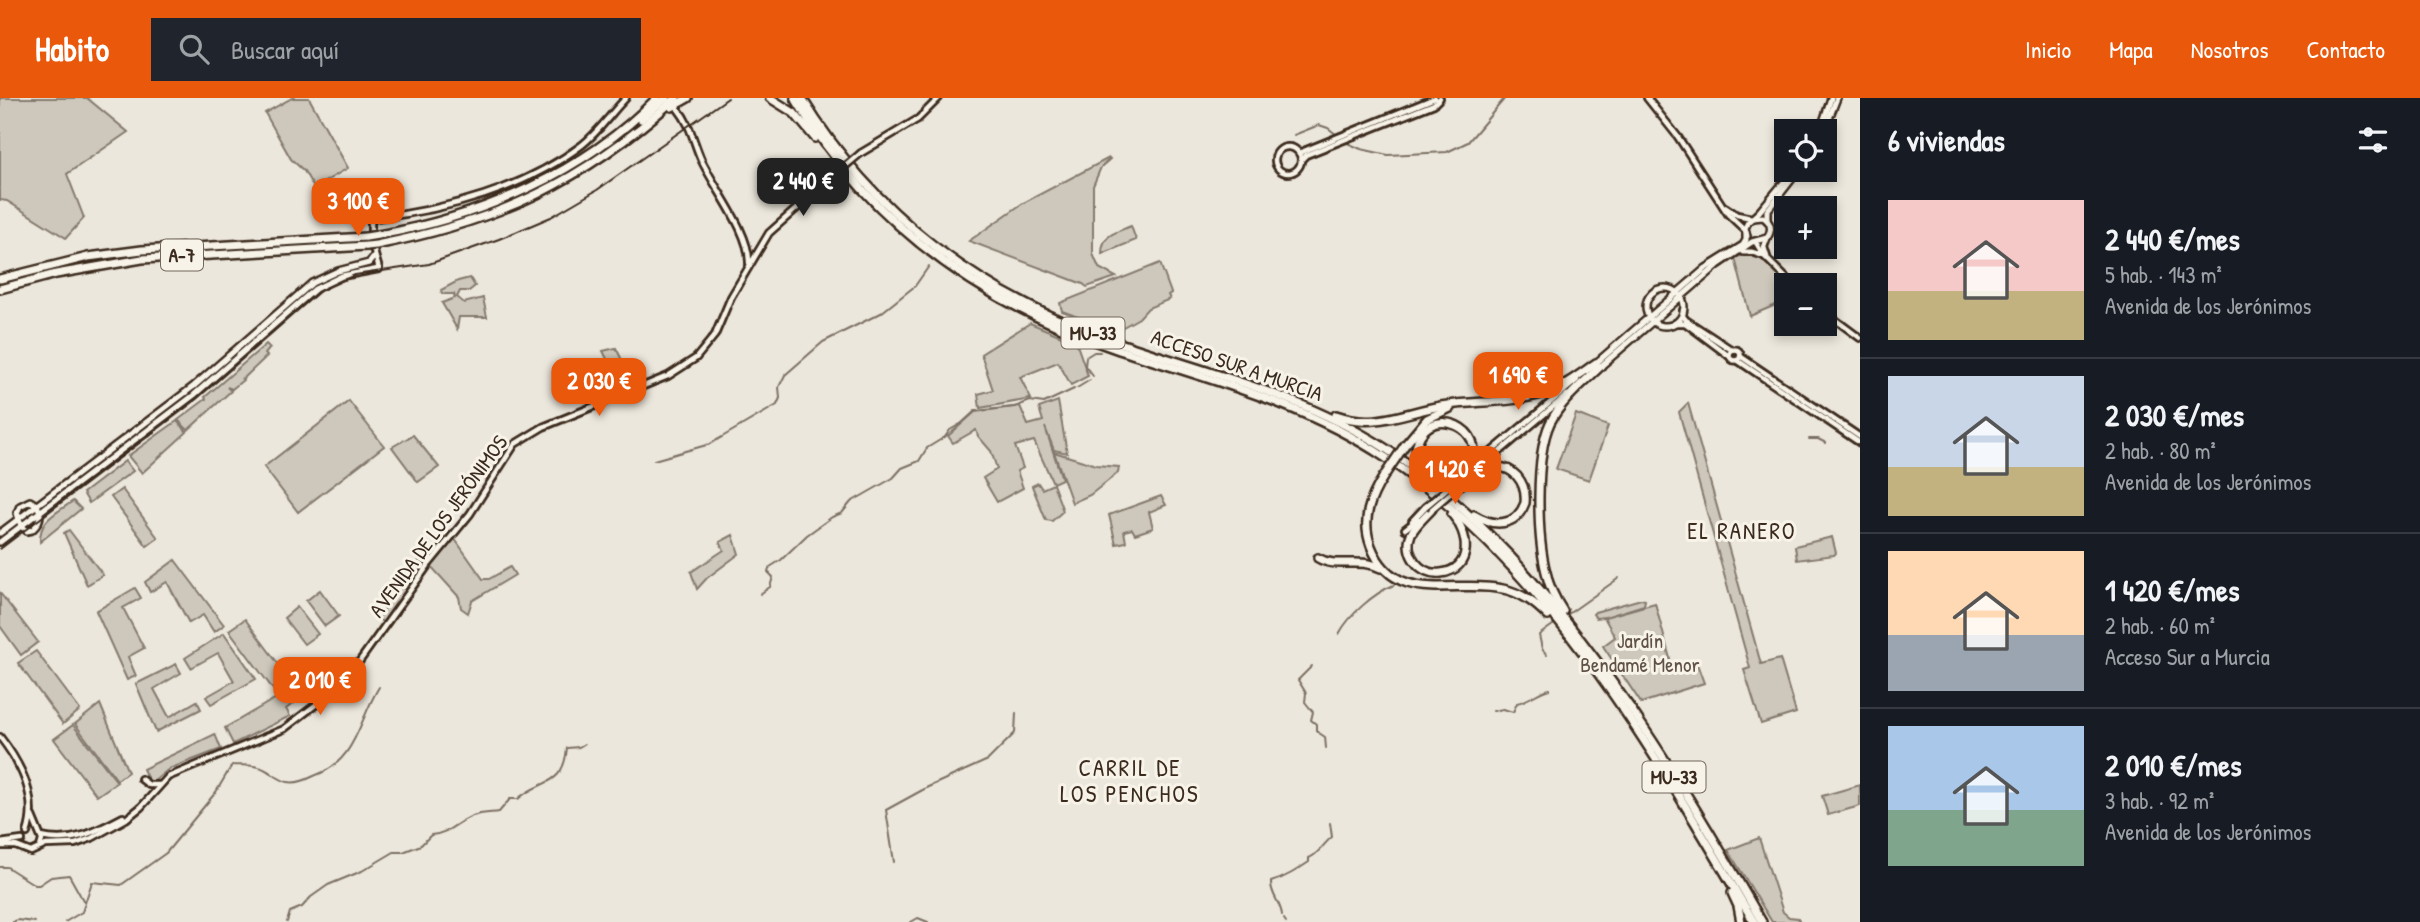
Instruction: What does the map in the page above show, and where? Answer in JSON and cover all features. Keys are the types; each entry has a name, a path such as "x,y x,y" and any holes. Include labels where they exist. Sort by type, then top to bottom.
{"highway":[{"name":"A-7","path":"0,279 89,257 142,250 366,237 419,228 512,196 594,150 633,121 657,98"},
{"path":"512,196 568,170 596,153 666,98"},
{"name":"A-7","path":"0,289 56,274 142,259 372,246 459,226 524,201 586,168 635,135 676,98"},
{"path":"656,116 688,98"},
{"path":"770,98 794,113 828,150"},
{"name":"ACCESO SUR A MURCIA","path":"795,98 828,150 865,192 902,229 942,261 988,292 1086,338 1245,389 1302,411 1359,441 1450,507 1488,543 1579,649 1652,754 1760,921"},
{"name":"ACCESO SUR A MURCIA","path":"802,98 827,136 871,189 925,240 977,277 1068,324 1247,383 1288,398 1350,427 1401,459 1464,509 1527,575 1583,641 1658,751 1760,921"},
{"path":"1247,383 1279,391 1356,421 1383,421 1438,406 1516,400 1547,392 1598,365"},
{"path":"1583,641 1555,598 1546,574 1542,550 1540,466 1544,440 1552,420 1598,365"},
{"path":"1388,572 1371,548 1366,524 1372,496 1416,430 1433,415 1452,408 1489,402"},
{"path":"1438,487 1421,466 1416,451 1417,443 1424,432 1437,423 1455,424 1472,440 1474,451 1471,462 1458,483"},
{"path":"1458,483 1487,469 1501,467 1516,474 1525,491 1524,507 1514,519 1506,523 1487,523 1464,509"},
{"path":"1408,474 1460,524 1466,538 1466,551 1462,560 1454,568 1441,573 1430,573 1420,568 1412,558 1409,548 1408,532 1429,508"},
{"path":"1318,558 1331,563 1366,562 1403,582 1421,587 1483,587 1517,593 1535,603 1579,649"},
{"path":"1695,824 1736,901 1741,922"}],"main road":[{"path":"378,268 370,233 371,220 438,208 481,196 532,175 584,144 626,98"},
{"name":"AVENIDA DE LOS JERÓNIMOS","path":"37,850 46,845 75,844 92,838 139,808 168,776 284,729 344,680 429,564 470,514 515,444 531,432 668,376 696,358 715,335 731,297 755,254 780,222 861,153 918,119 939,98"},
{"path":"1299,153 1434,98"},
{"path":"1301,160 1307,155 1434,104 1440,98"},
{"path":"1647,98 1678,137 1728,214 1781,273"},
{"path":"1825,119 1831,98"},
{"path":"1827,119 1837,98"},
{"path":"678,109 689,124 701,160 755,254"},
{"path":"1283,148 1293,148 1299,153 1300,165 1293,172 1283,172 1276,165 1276,157 1283,148"},
{"path":"1429,508 1718,259 1743,246 1748,222 1785,182"},
{"path":"1766,259 1764,245 1771,231 1767,220 1768,211 1788,182"},
{"path":"1722,203 1737,215 1753,218 1760,216 1767,220"},
{"path":"1678,295 1718,265 1755,242 1767,238"},
{"path":"748,244 762,243"},
{"path":"748,244 749,265"},
{"path":"749,252 755,254"},
{"path":"1740,252 1752,252 1766,259"},
{"path":"0,533 194,386 312,283 338,271 369,263 374,257"},
{"path":"353,267 378,268"},
{"path":"0,542 194,395 315,289 342,276 378,268"},
{"path":"1678,295 1661,289 1652,293 1646,305 1650,319 1662,326 1685,323 1732,360 1739,358 1860,437"},
{"path":"1678,295 1686,320 1732,350 1738,351 1739,358 1860,443"},
{"path":"1675,323 1683,310"},
{"path":"1837,321 1860,338"},
{"path":"1729,356 1732,350"},
{"path":"36,505 40,512"},
{"path":"18,519 21,526"},
{"path":"0,737 23,772 41,846 37,850 26,850 0,844"},
{"path":"141,779 149,785 161,785"},
{"path":"27,833 60,840 83,836 94,833 139,808"},
{"path":"0,844 22,840 27,833 31,812"},
{"path":"22,840 26,850"}],"green space":[{"path":"0,98 87,98 128,132 67,174 84,218 66,238 7,201 0,200"},
{"path":"292,98 309,98 348,168 314,188 304,171 291,159 265,113"},
{"path":"1109,158 1101,167 1093,186 1093,254 1099,268 1116,277 1087,287 969,241 1023,203"},
{"path":"1131,226 1136,240 1102,254 1107,238"},
{"path":"1745,254 1758,257 1778,273 1774,273 1774,306 1750,316 1735,258"},
{"path":"1160,263 1171,293 1168,295 1170,299 1148,308 1139,318 1116,331 1062,311 1060,303"},
{"path":"470,278 475,286 469,291 460,291 457,297 464,303 483,298 487,317 459,317 457,329 442,303 455,298 454,294 442,294 441,290"},
{"path":"1030,323 1076,342 1088,376 1071,385 1058,362 1020,377 1031,399 980,408 978,394 993,390 981,354"},
{"path":"266,344 270,348 265,354 267,356 232,389 227,387 231,391 188,430 178,420 206,399 205,397"},
{"path":"616,348 636,388 624,393 603,351"},
{"path":"349,401 384,446 298,512 264,467"},
{"path":"1058,401 1067,453 1054,450 1045,427 1062,479 1053,483 1034,441 1015,446 1023,468 1017,471 1023,488 997,502 983,478 997,469 991,451 976,430 953,443 948,436 975,412 1020,406 1028,425 1043,421 1039,408"},
{"path":"1688,403 1761,664 1780,659 1796,713 1761,724 1744,670 1750,668 1679,412"},
{"path":"1576,414 1608,426 1589,480 1556,469"},
{"path":"177,421 187,432 142,473 128,456"},
{"path":"413,435 439,467 418,482 392,447"},
{"path":"1054,452 1096,465 1119,467 1118,473 1090,495 1072,503"},
{"path":"125,461 133,471 89,503 83,493"},
{"path":"1038,483 1042,489 1053,484 1063,511 1052,521 1046,520 1032,486"},
{"path":"122,489 158,538 147,546 111,497"},
{"path":"1161,496 1166,505 1149,512 1153,528 1135,534 1132,529 1124,531 1126,542 1116,544 1109,515"},
{"path":"73,501 81,509 40,542 40,534 46,522"},
{"path":"69,530 103,575 87,585 64,533"},
{"path":"452,535 483,579 489,579 510,567 515,575 472,601 468,613 461,608 459,597 429,564"},
{"path":"733,535 739,554 697,589 691,572 724,550 720,542"},
{"path":"1832,537 1836,553 1834,555 1797,560 1795,546"},
{"path":"420,559 428,568 384,624 378,618"},
{"path":"175,560 224,625 214,632 203,615 189,623 167,582 150,592 145,582"},
{"path":"135,588 141,598 123,608 144,648 128,657 136,676 127,680 96,611"},
{"path":"320,590 339,616 325,626 306,601"},
{"path":"0,593 38,642 21,655 0,626"},
{"name":"Jardín Bendamé Menor","path":"1645,600 1644,605 1605,617 1655,603 1672,666 1679,668 1697,664 1704,683 1641,703 1603,646 1615,637 1604,617 1596,618 1593,614"},
{"path":"297,607 318,634 304,644 284,618"},
{"path":"245,619 291,681 275,692 229,630"},
{"path":"224,633 256,679 211,704 206,697 234,681 218,653 191,668 185,658"},
{"path":"36,651 80,710 63,724 18,663"},
{"path":"331,662 340,676 317,697 305,681"},
{"path":"176,664 181,673 154,689 169,717 197,701 201,709 156,732 136,684"},
{"path":"295,687 302,697 286,709 290,716 233,744 225,728"},
{"path":"100,704 128,772 117,780 75,724"},
{"path":"73,725 117,782 97,796 54,739"},
{"path":"215,734 221,749 169,769 153,782 149,782 143,769"},
{"path":"1860,785 1860,806 1828,815 1822,796"},
{"path":"1759,838 1783,912 1789,917 1798,918 1800,922 1772,922 1728,850"}],"waterway":[{"path":"1345,142 1388,155 1447,152 1468,142 1505,98"},
{"path":"1294,135 1319,125 1337,135"},
{"path":"654,460 710,444 777,405 780,398 779,387 785,375 823,342 881,313 915,286 929,266"},
{"path":"1093,376 1085,366 1086,357 1100,352"},
{"path":"1077,388 1090,380"},
{"path":"760,594 770,587 773,577 768,572 770,567 807,535 842,513 851,502 893,478 902,468 919,461 927,448 945,437 975,411 1015,407 1030,401 1044,403 1074,389"},
{"path":"1809,439 1826,443"},
{"path":"1564,617 1619,578"},
{"path":"1339,634 1363,605 1394,585"},
{"path":"1547,655 1542,649 1539,635 1557,622"},
{"path":"1312,666 1298,680 1306,693 1305,702 1313,712 1311,720 1316,724 1316,731 1325,737 1326,748"},
{"path":"65,922 82,912 92,882 121,885 166,853 216,792 232,765 261,767 282,780 298,782 328,769 339,761 355,739 379,687"},
{"path":"1493,711 1503,709 1513,712 1517,703 1550,689"},
{"path":"894,862 886,810 928,787 988,760 1015,733 1016,713"},
{"path":"287,922 290,912 302,907 328,885 362,871 394,852 403,852 421,845 431,835 444,832 470,817 499,812 510,799 518,799 556,777 565,761 567,748 584,744"},
{"path":"1282,915 1271,882 1309,862 1309,858 1332,837 1330,823"},
{"path":"0,867 7,867 35,885 51,877 69,875 84,902"},
{"path":"911,922 918,918 928,922"},
{"path":"13,922 35,922"}],"tram line":[{"path":"0,549 192,403 321,290 355,275 429,264 551,217 597,190 728,98"}],"district":[{"name":"EL RANERO","path":"1742,530"},
{"name":"CARRIL DE LOS PENCHOS","path":"1130,780"}]}
